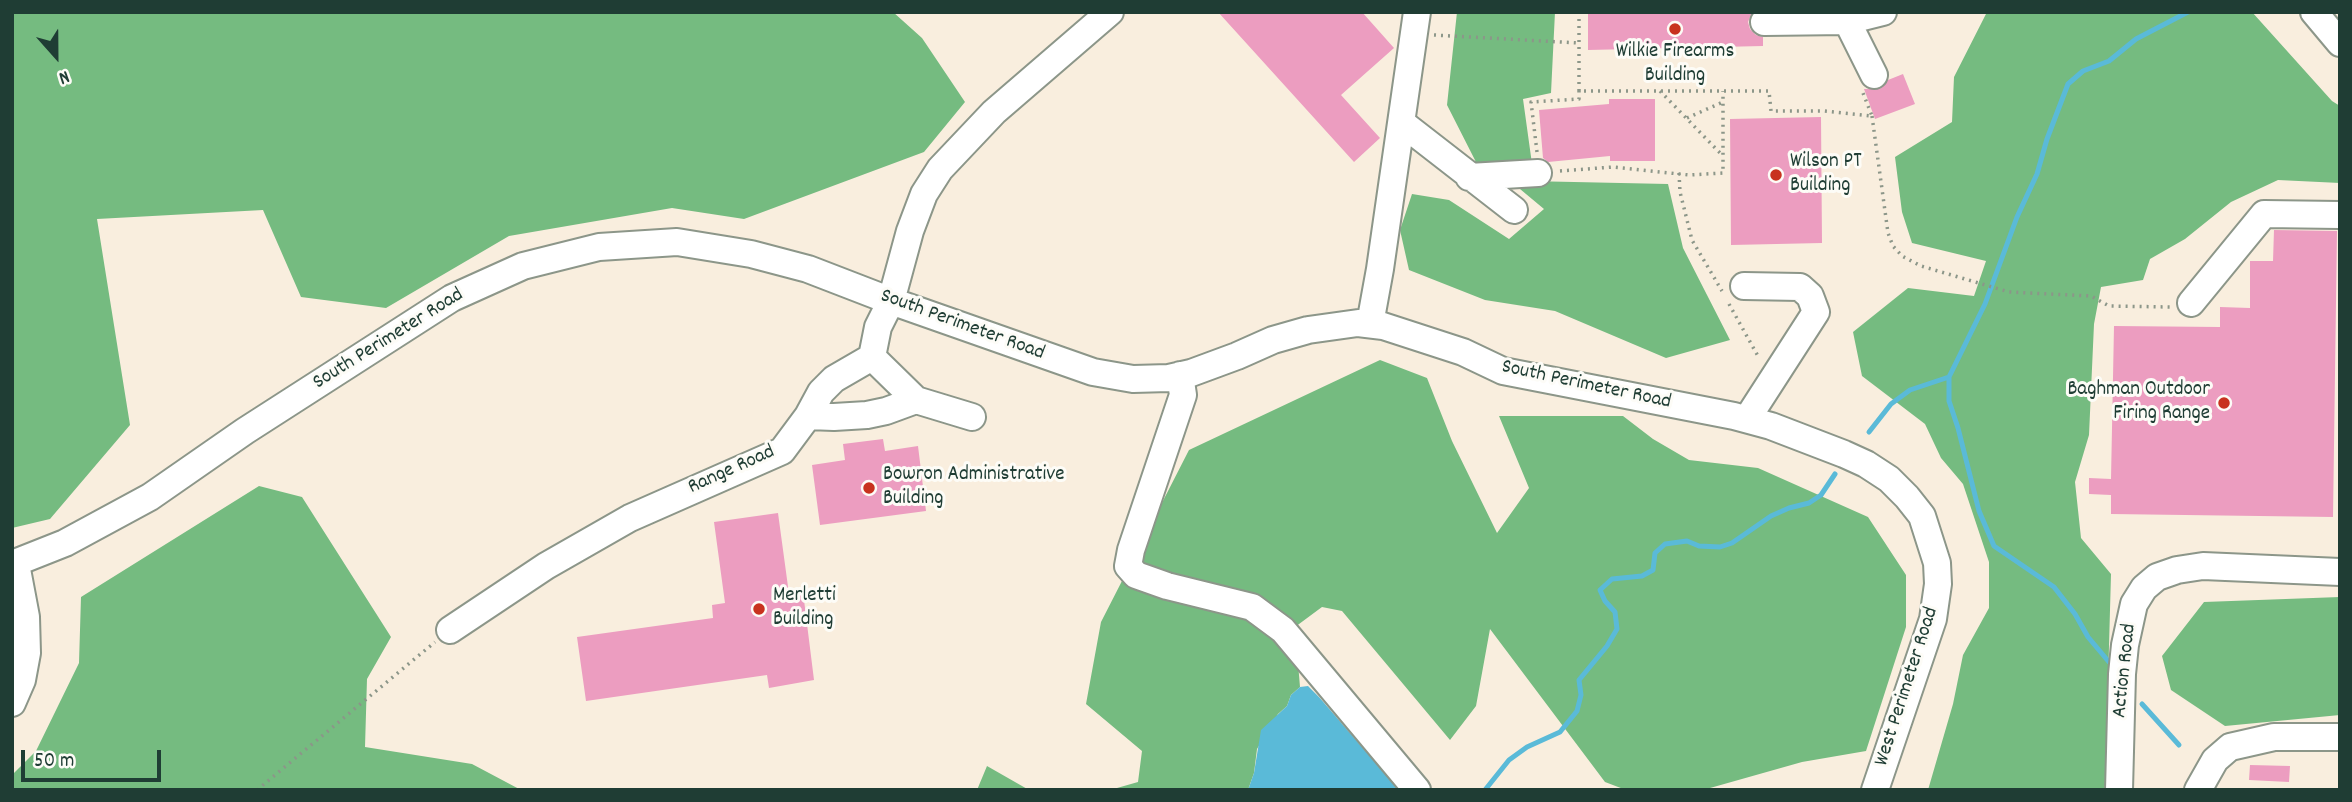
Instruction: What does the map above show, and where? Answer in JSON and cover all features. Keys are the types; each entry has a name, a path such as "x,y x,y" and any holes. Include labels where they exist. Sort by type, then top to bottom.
{"lane":[{"path":"972,417 916,400 872,357 878,327 891,301 910,230 924,194 940,169 994,112 1110,12"},
{"path":"1764,22 1847,21 1883,12"},
{"path":"2314,12 2340,43"},
{"path":"1847,21 1868,83"},
{"path":"1370,324 1415,23"},
{"path":"1402,123 1514,210"},
{"path":"1469,177 1538,173"},
{"path":"2191,303 2264,214 2340,215"},
{"name":"South Perimeter Road","path":"14,564 65,543 150,497 245,430 396,332 471,288 523,266 599,247 677,242 719,247 808,269 1093,372 1147,380 1180,375 1237,356 1273,340 1308,330 1358,323 1383,326 1430,340 1503,370 1747,419 1844,454 1889,479 1907,497 1922,516 1932,543"},
{"path":"1732,293 1800,287 1810,296 1816,312 1747,419"},
{"name":"Range Road","path":"450,630 546,566 630,518 782,451 808,416 821,392 834,379 872,357"},
{"path":"1180,375 1183,395 1128,566 1136,575 1167,586 1252,607 1283,631 1417,790"},
{"path":"808,416 867,415 916,400"},
{"name":"West Perimeter Road","path":"1875,790 1933,619 1938,584 1932,543"},
{"path":"12,703 22,680 27,653 26,617 14,564"},
{"name":"Action Road","path":"2124,784 2122,674 2134,604 2144,588 2157,577 2176,570 2203,566 2340,572"},
{"path":"2198,790 2215,760 2230,747 2274,737 2340,737"}],"path":[{"path":"1579,12 1579,99 1531,102 1538,173 1614,167 1689,175 1723,173 1723,91"},
{"path":"1415,23 1579,43"},
{"path":"1868,83 1888,233 1893,246 1902,256 1921,266 2010,292 2091,296 2109,306 2186,308 2191,303"},
{"path":"1579,91 1769,91 1771,111 1824,111 1872,116"},
{"path":"1660,91 1723,156"},
{"path":"1687,118 1723,102"},
{"path":"1679,173 1680,192 1692,240 1732,293 1771,383"},
{"path":"257,790 450,630"}],"green space":[{"path":"12,12 893,12 922,38 965,102 924,152 744,219 672,208 509,236 386,308 301,297 263,210 97,219 130,425 50,519 12,528"},
{"path":"1457,12 1555,12 1551,93 1523,99 1532,164 1478,166 1447,105"},
{"path":"1987,12 2252,12 2332,101 2340,106 2340,183 2278,180 2231,202 2185,239 2150,259 2143,280 2101,287 2094,324 2089,435 2075,482 2081,538 2111,574 2105,790 1928,790 1953,704 1963,655 1989,608 1989,562 1963,484 1941,458 1925,424 1862,376 1853,332 1908,288 1974,296 1986,261 1912,243 1902,212 1895,157 1952,122 1954,77"},
{"path":"1527,181 1668,184 1683,248 1730,340 1666,358 1555,311 1485,300 1409,270 1400,230 1412,194 1449,200 1509,239 1544,209 1514,184"},
{"path":"1380,360 1427,378 1452,441 1497,533 1529,488 1499,416 1623,416 1653,439 1689,460 1758,468 1868,517 1906,575 1906,627 1866,751 1802,762 1703,790 1626,790 1605,782 1490,629 1476,706 1450,740 1342,611 1322,607 1295,627 1300,687 1291,695 1287,706 1278,714 1257,749 1254,773 1248,790 1110,790 1138,782 1142,751 1086,704 1101,622 1189,450"},
{"path":"259,486 302,497 391,637 367,679 365,747 472,764 521,790 12,790 12,775 36,751 79,663 81,597"},
{"path":"2340,597 2340,715 2225,726 2171,690 2162,656 2204,602"},
{"path":"987,766 1029,790 977,790"}],"water":[{"path":"1308,686 1399,790 1248,790 1254,773 1261,730 1287,706 1291,695 1300,687"}],"building":[{"path":"1218,12 1362,12 1394,48 1341,95 1380,138 1354,162"},
{"name":"Wilkie Firearms Building","path":"1588,12 1752,12 1748,22 1750,29 1763,37 1763,46 1588,50"},
{"path":"1903,74 1915,104 1875,119 1864,89 1880,89 1888,80"},
{"path":"1609,99 1655,99 1655,161 1610,161 1610,156 1548,162 1543,158 1539,110 1609,104"},
{"name":"Wilson PT Building","path":"1821,117 1822,243 1731,245 1730,119"},
{"name":"Baghman Outdoor Firing Range","path":"2274,230 2337,231 2333,517 2111,514 2111,495 2089,494 2089,478 2111,479 2114,326 2220,327 2220,307 2250,308 2250,261 2273,261"},
{"name":"Bowron Administrative Building","path":"883,439 885,451 918,446 926,511 820,525 812,465 845,460 843,444"},
{"name":"Merletti Building","path":"778,513 789,594 803,592 814,680 769,688 767,675 586,701 577,637 713,618 712,605 725,603 714,522"},
{"path":"2250,765 2290,766 2289,782 2249,780"}],"waterway":[{"path":"2109,662 2088,637 2075,614 2054,587 1994,546 1979,511 1949,401 1949,377 1985,304 2017,217 2037,174 2068,84 2083,71 2109,61 2136,39 2188,12"},
{"path":"1869,432 1891,404 1910,390 1949,377"},
{"path":"1485,790 1509,760 1527,747 1560,732 1577,711 1581,695 1579,680 1607,646 1617,629 1615,612 1600,590 1612,579 1642,576 1653,570 1655,553 1665,544 1687,541 1699,546 1720,547 1732,543 1771,516 1809,503 1821,495 1835,474"},
{"path":"2142,704 2179,745"}],"place":[{"name":"Wilkie Firearms Building","path":"1675,29"},
{"name":"Wilson PT Building","path":"1776,175"},
{"name":"Baghman Outdoor Firing Range","path":"2224,403"},
{"name":"Bowron Administrative Building","path":"869,488"},
{"name":"Merletti Building","path":"759,609"}]}
